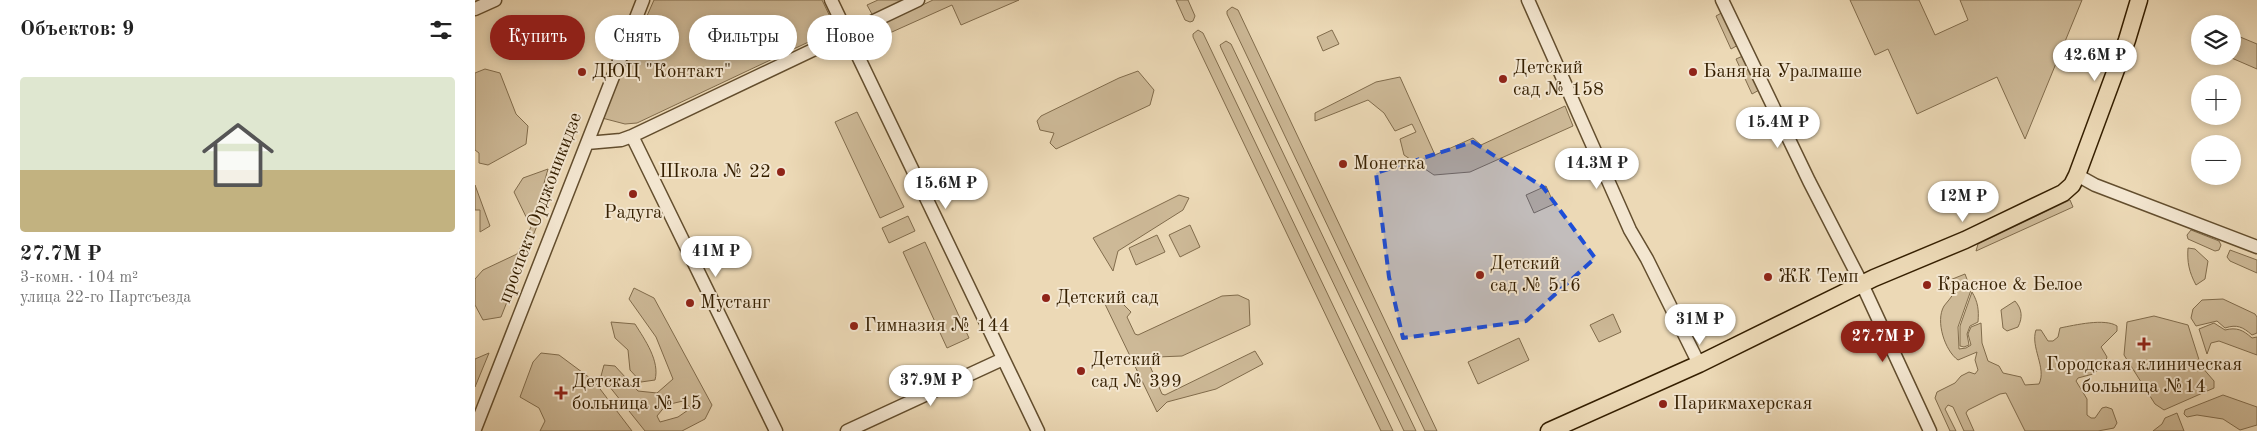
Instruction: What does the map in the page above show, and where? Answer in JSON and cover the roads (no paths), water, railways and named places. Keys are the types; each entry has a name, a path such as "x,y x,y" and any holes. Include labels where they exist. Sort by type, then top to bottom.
{"main road":[{"path":"1549,431 1699,364 1862,284 1965,240 2063,192 2072,185 2077,175 2127,40 2139,0"}],"street":[{"path":"475,9 495,0"},
{"name":"проспект Орджоникидзе","path":"475,429 643,0"},
{"path":"831,0 838,15"},
{"path":"887,15 918,0"},
{"path":"1528,0 1630,230 1647,259 1699,364"},
{"path":"1722,0 1809,181 1862,284 1930,431"},
{"path":"587,143 621,140 632,136 807,53"},
{"path":"859,60 1038,431"},
{"path":"632,136 776,431"},
{"path":"2077,175 2095,185 2257,247"},
{"path":"847,431 1003,359"}],"place":[{"name":"ДЮЦ \"Контакт\"","path":"582,72"},
{"name":"Баня на Уралмаше","path":"1693,72"},
{"name":"Детский сад № 158","path":"1503,79"},
{"name":"Монетка","path":"1343,164"},
{"name":"Школа № 22","path":"781,172"},
{"name":"Радуга","path":"633,194"},
{"name":"Детский сад № 516","path":"1480,275"},
{"name":"ЖК Темп","path":"1768,277"},
{"name":"Красное & Белое","path":"1927,285"},
{"name":"Детский сад","path":"1046,298"},
{"name":"Мустанг","path":"690,303"},
{"name":"Гимназия № 144","path":"854,326"},
{"name":"Городская клиническая больница №14","path":"2144,344"},
{"name":"Детский сад № 399","path":"1081,371"},
{"name":"Детская больница № 15","path":"561,393"},
{"name":"Парикмахерская","path":"1663,404"}]}
